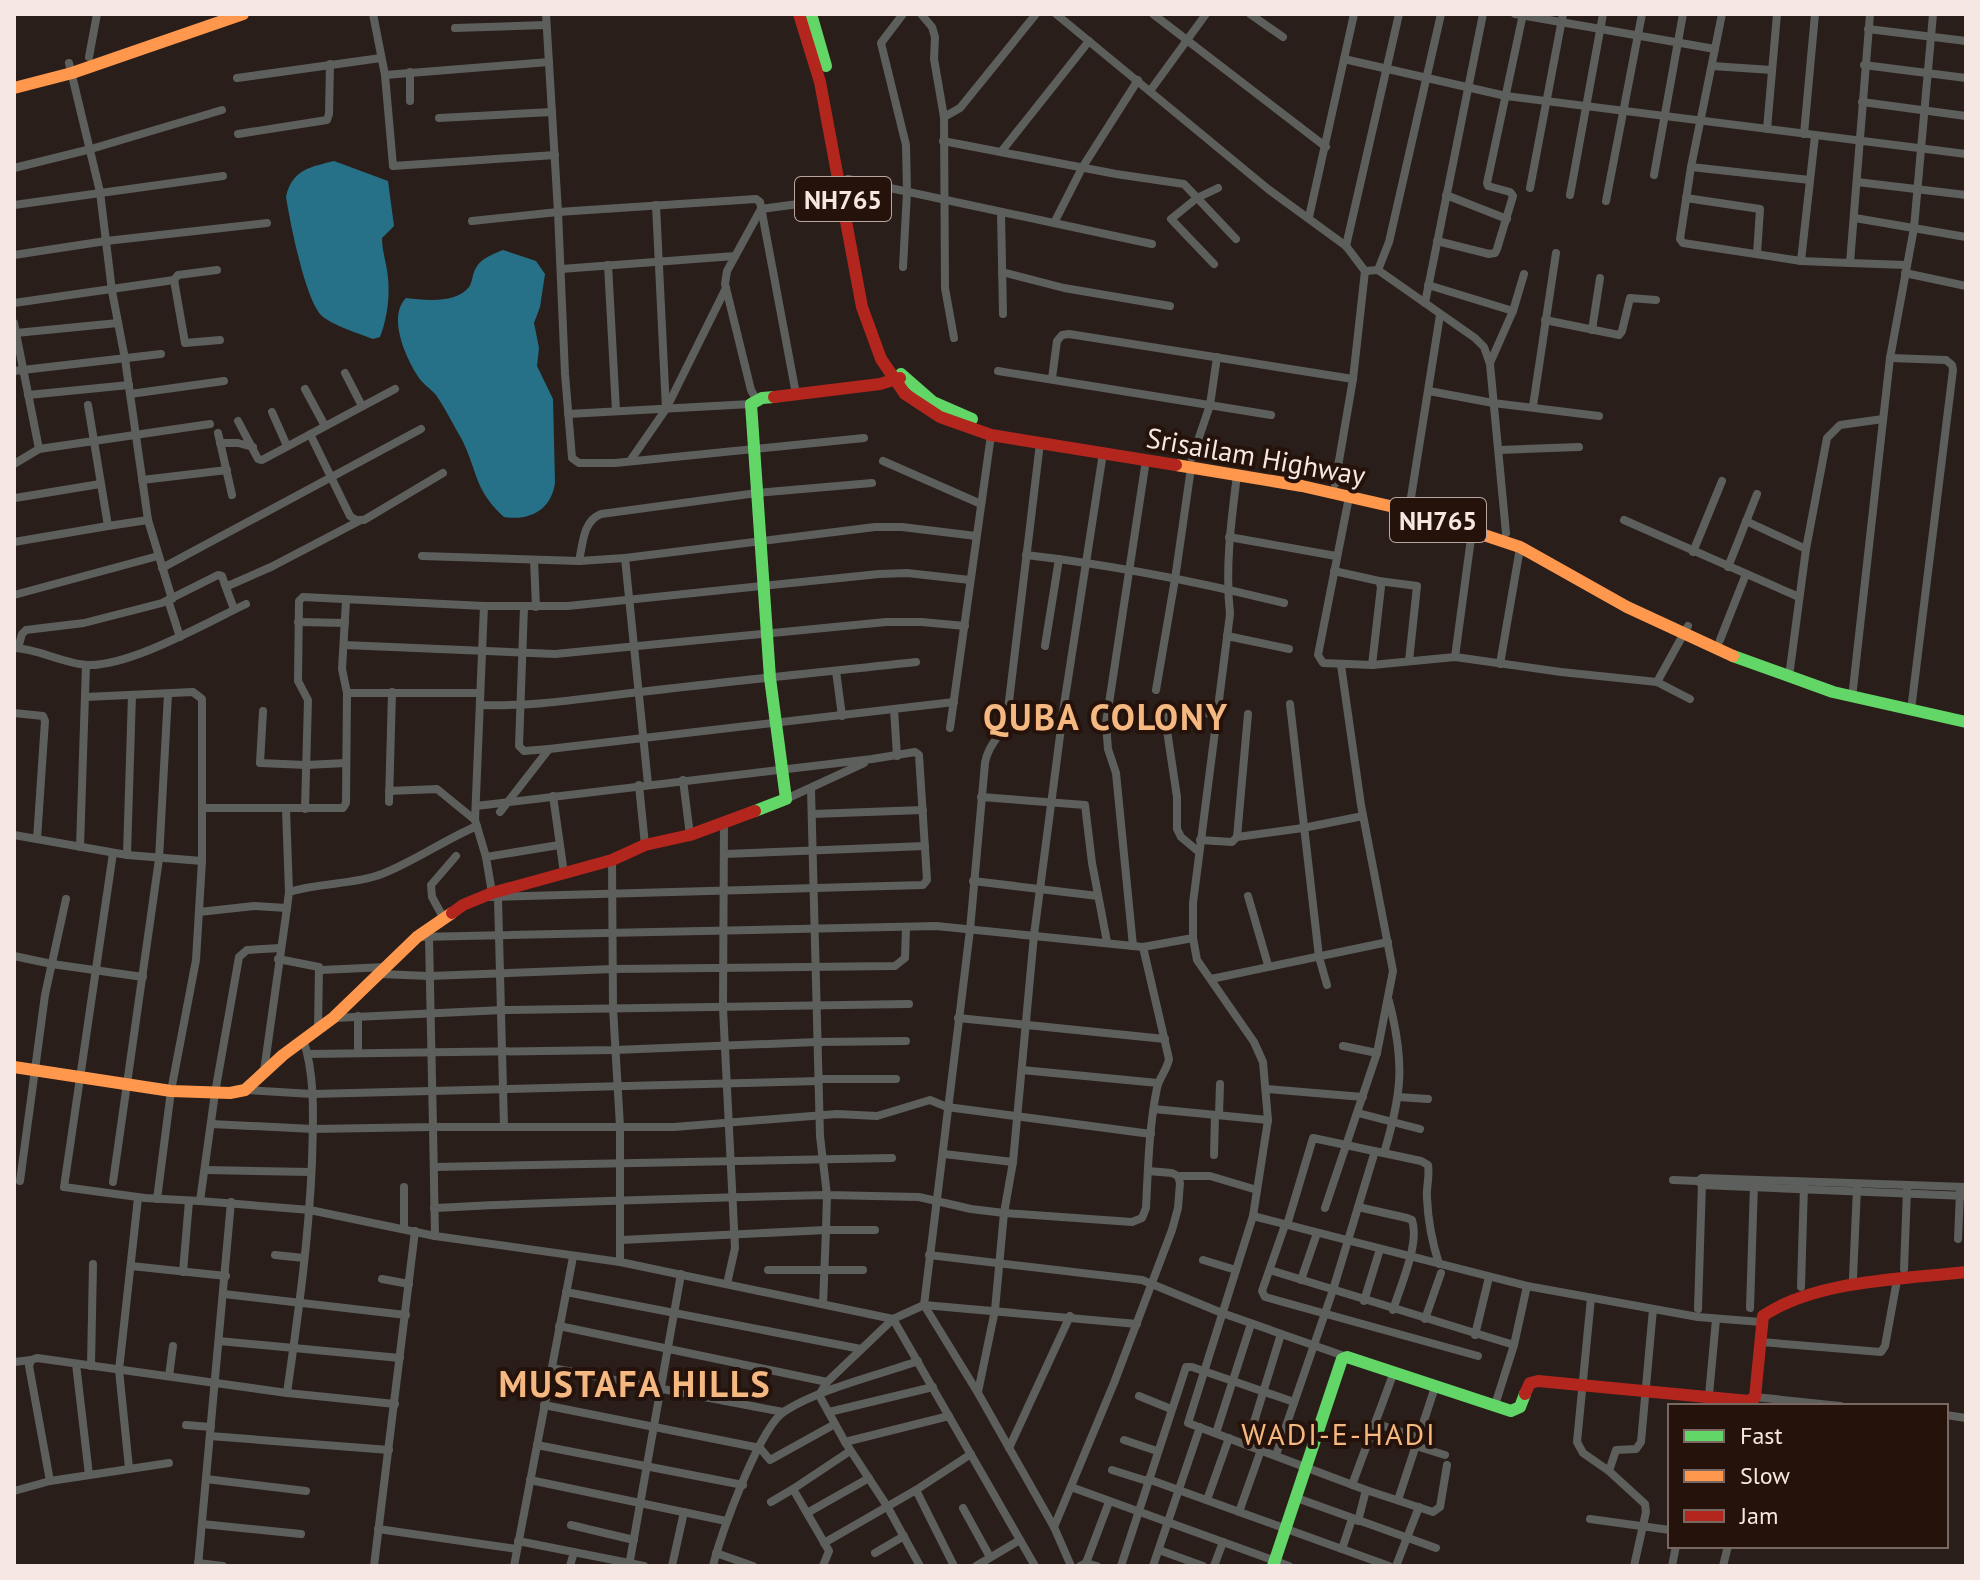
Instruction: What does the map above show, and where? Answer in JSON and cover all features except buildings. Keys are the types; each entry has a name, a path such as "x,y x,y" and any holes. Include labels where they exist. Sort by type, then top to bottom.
{"main road":[{"path":"14,77 71,68 89,57 213,14"},
{"path":"14,88 243,14"},
{"name":"Srisailam Highway","path":"799,14 820,82 862,307 870,335 898,378 933,402 960,416 992,425 1192,463 1335,484 1506,533 1536,543 1686,630 1853,689 1966,713"},
{"name":"Srisailam Highway","path":"811,14 826,67 867,291 908,399 927,413 957,426 991,435 1146,460 1192,463 1237,475 1410,506 1520,547 1686,630 1833,692 1966,722"},
{"path":"14,1067 171,1091 215,1093 245,1090 303,1039 333,1018 443,917 490,896 612,860 645,845 690,835 786,799 766,633 753,402 898,378"},
{"path":"1274,1564 1338,1364 1347,1357 1516,1411 1526,1388 1538,1381 1645,1391 1709,1402 1755,1401 1761,1322 1767,1312 1794,1298 1900,1275 1966,1272"}],"street":[{"path":"89,57 97,14"},
{"path":"373,14 385,75 393,166 555,155"},
{"path":"546,14 572,458 579,463 630,461 864,438"},
{"path":"903,14 884,36 881,52 906,145 903,267"},
{"path":"921,14 932,27 935,37 934,59 944,117 945,288 954,338"},
{"path":"944,117 960,108 1036,14"},
{"path":"1056,14 1268,189 1346,246 1365,271 1353,379 1335,484"},
{"path":"1153,14 1326,147"},
{"path":"1150,91 1206,14"},
{"path":"1250,14 1283,37"},
{"path":"1346,246 1399,14"},
{"path":"1378,270 1389,242 1441,14"},
{"path":"1425,303 1483,14"},
{"path":"1437,241 1495,253 1512,194 1491,188 1487,183 1520,14 1563,18 1600,29 1715,49"},
{"path":"1570,195 1603,14"},
{"path":"1606,201 1642,14"},
{"path":"1654,175 1683,14"},
{"path":"1722,14 1691,167 1680,239 1683,243 1801,261 1905,269 1966,286"},
{"path":"1767,129 1777,14"},
{"path":"1804,134 1815,14"},
{"path":"1850,263 1870,14"},
{"path":"1853,689 1890,358 1914,228 1933,14"},
{"path":"1309,217 1352,15"},
{"path":"1530,188 1563,18"},
{"path":"455,28 546,25"},
{"path":"1868,29 1966,41"},
{"path":"1001,152 1089,41"},
{"path":"237,78 381,58"},
{"path":"1344,59 1506,96 1966,154"},
{"path":"385,75 549,62"},
{"path":"238,134 327,120 330,64"},
{"path":"1864,65 1966,78"},
{"path":"1712,66 1772,70"},
{"path":"71,68 100,192 112,291 130,390 148,520 180,637"},
{"path":"410,72 410,101"},
{"path":"1054,223 1082,168 1138,80"},
{"path":"1862,102 1966,116"},
{"path":"14,168 222,110"},
{"path":"439,118 552,112"},
{"path":"1801,261 1815,136"},
{"path":"943,141 1184,184 1236,239"},
{"path":"1691,167 1810,180"},
{"path":"14,205 223,176"},
{"path":"848,179 1152,244"},
{"path":"1857,182 1966,195"},
{"path":"1214,264 1171,219 1197,198 1218,188"},
{"path":"1446,195 1507,219"},
{"path":"472,221 751,198 760,202 796,394"},
{"path":"761,209 843,198"},
{"path":"1686,198 1760,209 1757,254"},
{"path":"656,205 666,409"},
{"path":"568,414 753,402 724,279 761,209"},
{"path":"1001,212 1003,314"},
{"path":"1855,218 1966,237"},
{"path":"14,255 267,223"},
{"path":"1533,406 1556,253"},
{"path":"561,269 735,256"},
{"path":"608,265 616,411"},
{"path":"14,303 112,291 174,280 178,275 217,270"},
{"path":"1365,271 1378,270 1484,347 1490,364 1506,533"},
{"path":"1002,272 1064,288 1170,306"},
{"path":"1490,364 1513,311 1524,274"},
{"path":"1592,330 1600,278"},
{"path":"174,280 185,343 220,340"},
{"path":"1428,285 1513,311"},
{"path":"630,461 666,409 726,288"},
{"path":"1545,320 1619,335 1630,298 1656,300"},
{"path":"1410,506 1440,315"},
{"path":"39,449 28,395 18,370 15,328 118,323"},
{"path":"1052,378 1057,341 1062,335 1069,334 1353,379"},
{"path":"18,370 161,354"},
{"path":"1156,690 1192,463 1210,405 1217,357"},
{"path":"1890,358 1946,360 1953,370 1912,702"},
{"path":"998,371 1271,415"},
{"path":"345,373 362,406"},
{"path":"28,395 224,381"},
{"path":"305,389 325,426"},
{"path":"238,421 260,460 395,389"},
{"path":"1429,391 1493,403 1599,416"},
{"path":"88,405 108,526"},
{"path":"272,412 287,446"},
{"path":"1790,669 1806,549 1827,438 1840,425 1883,419"},
{"path":"14,464 39,449 210,424"},
{"path":"162,568 421,429"},
{"path":"310,434 350,516 361,520"},
{"path":"950,728 991,435"},
{"path":"232,495 219,438 253,447"},
{"path":"1040,443 1007,718 1005,727 991,743 987,753 981,797 970,930 924,1305 1054,1527 1071,1566"},
{"path":"1499,450 1579,447"},
{"path":"978,1393 995,1310 1004,1213 1018,1116 1034,935 1064,705 1103,453"},
{"path":"434,1208 561,1201 905,1196 1004,1213 1132,1222 1142,1218 1146,1208 1158,1083 1167,1071 1169,1059 1138,946 1116,773 1108,749 1106,723 1146,460"},
{"path":"883,461 981,504"},
{"path":"142,480 227,470"},
{"path":"225,585 271,567 443,473"},
{"path":"1237,475 1229,537 1227,588 1230,614 1200,840 1193,903 1193,938 1197,960 1254,1042 1263,1062 1268,1120 1253,1216 1188,1423 1366,1490 1433,1512 1439,1510 1446,1460 1417,1442 1375,1423"},
{"path":"1693,552 1722,481"},
{"path":"579,561 587,525 601,514 757,493 872,483"},
{"path":"15,498 100,484"},
{"path":"1728,567 1757,494"},
{"path":"1349,496 1318,655 1323,663 1372,665 1455,657 1657,682 1690,699"},
{"path":"14,542 148,520"},
{"path":"1624,520 1799,597"},
{"path":"1746,521 1806,549"},
{"path":"422,556 579,561 902,527 976,536"},
{"path":"1455,657 1472,531"},
{"path":"1229,537 1336,556"},
{"path":"1500,664 1520,547"},
{"path":"1026,555 1227,588 1284,603"},
{"path":"14,595 158,556"},
{"path":"625,558 643,739 645,845"},
{"path":"1045,646 1059,559"},
{"path":"534,560 536,607"},
{"path":"1334,571 1417,586 1409,661"},
{"path":"305,809 308,700 298,681 300,598 536,607 907,573 970,580"},
{"path":"1720,640 1746,574"},
{"path":"234,609 222,576 218,575 170,600 84,623 26,630 16,648 86,665 109,662 180,637 246,604"},
{"path":"1372,665 1381,587 1379,581"},
{"path":"203,808 343,808 346,803 347,693 342,669 346,601"},
{"path":"484,606 476,823 486,857 490,896 500,935 504,1127"},
{"path":"524,607 521,750 643,739 954,702"},
{"path":"298,622 345,623"},
{"path":"344,645 555,654 886,622 965,626"},
{"path":"1657,682 1686,630"},
{"path":"1227,636 1289,649"},
{"path":"480,705 521,706 916,662"},
{"path":"80,847 86,665"},
{"path":"1325,1208 1377,1053 1393,971 1363,816 1341,665"},
{"path":"836,671 842,716"},
{"path":"85,697 193,692 202,699 202,861 196,960 171,1091 157,1199"},
{"path":"389,802 392,692"},
{"path":"347,693 479,693"},
{"path":"113,1182 159,859 168,694"},
{"path":"127,855 132,695"},
{"path":"1290,704 1319,957 1327,985"},
{"path":"894,709 897,756"},
{"path":"1199,852 1178,833 1177,797 1165,717 1168,711 1173,710 1216,714"},
{"path":"263,711 260,763 346,763"},
{"path":"14,713 38,714 45,721 37,839"},
{"path":"1237,837 1248,714"},
{"path":"500,812 549,749"},
{"path":"476,806 915,752 919,755 927,880 923,885 724,893 490,896"},
{"path":"786,799 872,759"},
{"path":"683,780 690,835"},
{"path":"389,791 437,789 476,823"},
{"path":"811,789 818,1080 827,1195 823,1304"},
{"path":"553,796 564,873"},
{"path":"981,797 1081,804 1087,808 1092,863 1107,942"},
{"path":"264,1071 289,892 286,809"},
{"path":"812,814 923,810"},
{"path":"1200,840 1232,842 1237,837 1363,816"},
{"path":"724,821 723,1008 734,1235 733,1265 727,1284"},
{"path":"289,892 322,883 356,881 381,874 476,823"},
{"path":"14,835 127,855 202,861"},
{"path":"486,857 559,845"},
{"path":"724,854 925,846"},
{"path":"113,853 64,1187 138,1198 231,1202 310,1210 435,1236 620,1262 893,1319 1035,1566"},
{"path":"443,917 432,897 431,885 456,856"},
{"path":"612,860 613,1008 622,1202 620,1262"},
{"path":"973,881 1098,896"},
{"path":"1248,896 1268,965"},
{"path":"20,1181 33,1070 66,899"},
{"path":"199,912 254,906 287,908"},
{"path":"435,1236 433,1013 423,937 936,926 1138,946 1193,938"},
{"path":"278,959 316,965 321,970 384,971 429,976 613,969 895,966 901,964 907,946 906,928"},
{"path":"1211,979 1388,942"},
{"path":"200,1201 239,957 247,950 280,948"},
{"path":"14,956 143,977"},
{"path":"318,1029 321,970"},
{"path":"1276,1455 1358,1207 1393,1122 1401,1084 1399,1052 1388,996"},
{"path":"333,1018 503,1010 909,1004"},
{"path":"358,1016 358,1053"},
{"path":"958,1018 1165,1039"},
{"path":"287,1393 310,1210 312,1094 308,1054 303,1039"},
{"path":"308,1054 615,1050 906,1041"},
{"path":"1343,1046 1377,1053"},
{"path":"1022,1070 1158,1083"},
{"path":"245,1090 312,1094 433,1092 896,1079"},
{"path":"1214,1155 1220,1084"},
{"path":"1266,1089 1363,1097"},
{"path":"1398,1097 1428,1099"},
{"path":"211,1124 313,1129 674,1127 820,1115 877,1116 930,1100 947,1107 1151,1134"},
{"path":"1154,1109 1268,1120"},
{"path":"1358,1113 1420,1129"},
{"path":"1425,1319 1440,1269 1428,1218 1428,1165 1317,1137 1311,1140 1286,1225 1262,1291 1265,1297 1478,1356"},
{"path":"944,1154 1013,1162"},
{"path":"434,1167 892,1158"},
{"path":"205,1170 311,1172"},
{"path":"1148,1171 1178,1176 1210,1176 1257,1190"},
{"path":"1054,1527 1152,1284 1178,1208 1178,1176"},
{"path":"1673,1180 1963,1191 1958,1239"},
{"path":"1698,1309 1701,1181"},
{"path":"1750,1308 1754,1184"},
{"path":"1801,1287 1804,1186"},
{"path":"404,1187 404,1229"},
{"path":"1853,1278 1857,1187"},
{"path":"1761,1342 1881,1352 1885,1346 1900,1275 1907,1189"},
{"path":"129,1468 119,1370 138,1198"},
{"path":"183,1272 189,1201"},
{"path":"223,1566 198,1564 231,1202"},
{"path":"1358,1207 1412,1220 1415,1225 1410,1257 1393,1310"},
{"path":"1253,1216 1410,1257 1440,1269 1653,1309 1761,1322"},
{"path":"621,1240 875,1230"},
{"path":"374,1566 415,1231"},
{"path":"1301,1280 1317,1233"},
{"path":"1364,1301 1380,1249"},
{"path":"275,1255 304,1258"},
{"path":"929,1255 1131,1277 1347,1357"},
{"path":"514,1566 573,1257"},
{"path":"1203,1260 1236,1270"},
{"path":"91,1366 93,1264"},
{"path":"131,1266 226,1276"},
{"path":"768,1270 863,1270"},
{"path":"1270,1270 1514,1345"},
{"path":"630,1564 681,1274"},
{"path":"1475,1335 1489,1277"},
{"path":"382,1279 409,1284"},
{"path":"1495,1405 1514,1345 1527,1286"},
{"path":"566,1292 861,1349"},
{"path":"224,1294 406,1315"},
{"path":"1591,1298 1577,1442 1583,1453 1609,1471 1645,1504 1634,1566"},
{"path":"819,1395 827,1382 893,1319 924,1305 1137,1324"},
{"path":"1609,1471 1616,1450 1636,1449 1641,1442 1653,1309"},
{"path":"1009,1448 1070,1316"},
{"path":"1709,1402 1716,1319"},
{"path":"1216,1433 1251,1324"},
{"path":"559,1326 827,1382"},
{"path":"1247,1445 1281,1334"},
{"path":"219,1341 400,1358"},
{"path":"169,1376 173,1346"},
{"path":"14,1362 37,1358 287,1393 395,1404"},
{"path":"31,1360 29,1366 50,1481"},
{"path":"713,1566 726,1521 770,1426 783,1412 819,1395 918,1361"},
{"path":"76,1364 89,1475"},
{"path":"1121,1566 1186,1367 1234,1380 1294,1402"},
{"path":"552,1368 783,1412"},
{"path":"1352,1485 1394,1372"},
{"path":"829,1412 933,1387"},
{"path":"1398,1500 1435,1387"},
{"path":"819,1395 920,1566"},
{"path":"1139,1396 1171,1409"},
{"path":"1755,1401 1791,1404"},
{"path":"544,1405 760,1448 767,1458 774,1459 835,1424"},
{"path":"771,1502 848,1447 949,1416"},
{"path":"186,1425 211,1432 389,1450"},
{"path":"1153,1566 1200,1427"},
{"path":"1207,1500 1229,1438"},
{"path":"1124,1440 1157,1451"},
{"path":"537,1445 743,1485"},
{"path":"1239,1512 1261,1450"},
{"path":"824,1543 971,1454"},
{"path":"14,1491 50,1481 169,1463"},
{"path":"1112,1470 1179,1490 1389,1566"},
{"path":"807,1513 869,1478"},
{"path":"206,1479 306,1491"},
{"path":"530,1480 726,1521"},
{"path":"1071,1487 1223,1542 1274,1564 1289,1566"},
{"path":"793,1489 829,1551 823,1566"},
{"path":"916,1490 954,1566"},
{"path":"1342,1549 1366,1490"},
{"path":"1294,1497 1436,1548"},
{"path":"1097,1566 1083,1564 1109,1502"},
{"path":"1396,1566 1419,1507"},
{"path":"963,1508 990,1557"},
{"path":"672,1566 684,1512"},
{"path":"1590,1519 1668,1530"},
{"path":"202,1524 301,1534"},
{"path":"571,1525 634,1540"},
{"path":"378,1529 574,1552 644,1566"},
{"path":"875,1553 904,1536"},
{"path":"976,1566 1020,1540"},
{"path":"1214,1566 1223,1542"},
{"path":"1159,1550 1203,1566"},
{"path":"570,1566 574,1552"},
{"path":"716,1553 753,1566"}],"water":[{"path":"334,161 388,181 394,226 382,238 388,300 380,337 373,339 322,316 304,278 295,241 286,197 289,188 304,171"},
{"path":"503,250 536,261 545,274 534,323 539,348 537,366 553,399 553,492 538,512 513,518 504,517 487,497 449,416 409,360 398,327 398,316 406,298 440,300 456,296 469,287 481,262"}],"traffic: fast":[{"path":"811,14 826,66"},
{"path":"901,374 933,402 972,419"},
{"path":"755,811 786,799 770,678 751,404 762,398 774,397"},
{"path":"1733,656 1833,692 1966,722"},
{"path":"1273,1566 1342,1359 1347,1357 1511,1411 1520,1407 1525,1394"}],"traffic: slow":[{"path":"14,88 72,73 243,14"},
{"path":"1176,465 1302,486 1412,511 1520,547 1627,607 1733,656"},
{"path":"14,1067 171,1091 230,1093 245,1090 283,1055 333,1018 417,937 452,913"}],"traffic: jam":[{"path":"799,14 820,82 862,307 881,359 905,394 940,417 991,435 1176,465"},
{"path":"774,397 880,384 900,378"},
{"path":"452,913 492,893 612,860 645,845 690,835 755,811"},
{"path":"1525,1394 1530,1383 1538,1381 1749,1401 1755,1397 1763,1316 1784,1304 1834,1288 1966,1272"}],"district":[{"name":"QUBA COLONY","path":"1106,716"},
{"name":"MUSTAFA HILLS","path":"635,1383"},
{"name":"WADI-E-HADI","path":"1339,1433"}]}
